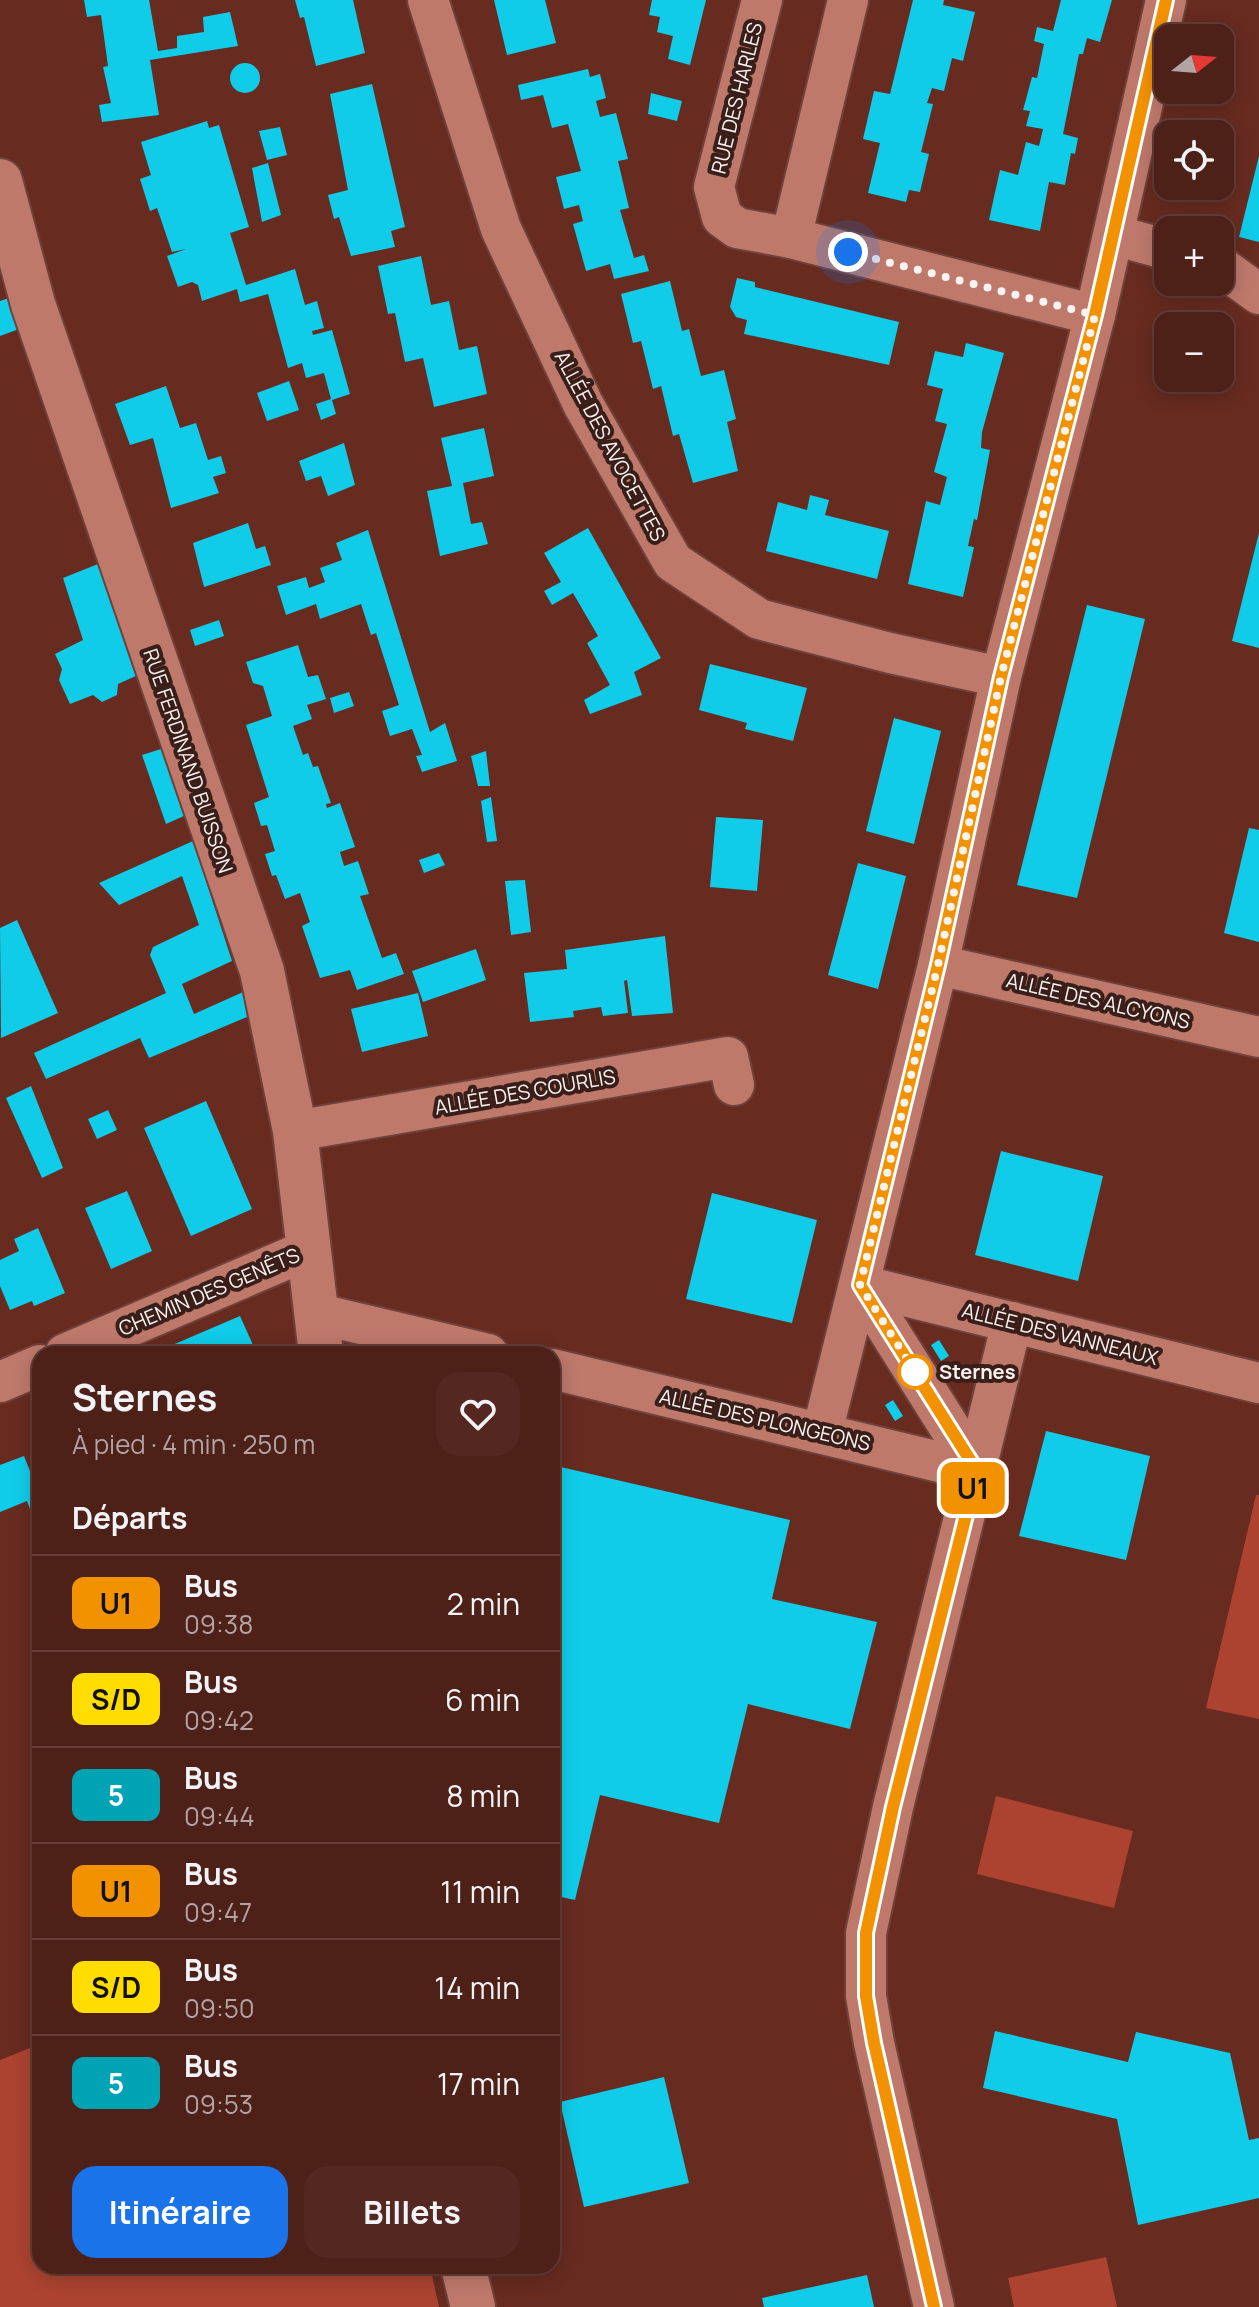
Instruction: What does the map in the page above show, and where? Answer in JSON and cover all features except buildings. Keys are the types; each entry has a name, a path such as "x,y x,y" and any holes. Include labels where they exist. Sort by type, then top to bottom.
{"street":[{"name":"ALLÉE DES AVOCETTES","path":"428,0 501,229 583,404 673,562 759,619 890,653 1001,677"},
{"name":"RUE DES HARLES","path":"762,0 714,187 722,217 737,228 791,238 1095,315"},
{"path":"791,238 848,0"},
{"path":"822,1433 938,965 1001,677 1095,315 1166,0"},
{"name":"RUE FERDINAND BUISSON","path":"0,181 33,304 262,971 295,1131 320,1334"},
{"path":"1114,235 1154,246"},
{"path":"1234,276 1259,294"},
{"name":"ALLÉE DES ALCYONS","path":"938,965 1259,1037"},
{"name":"ALLÉE DES COURLIS","path":"295,1131 728,1057 734,1085"},
{"name":"CHEMIN DES GENÊTS","path":"84,1346 310,1249"},
{"path":"860,1285 977,1471"},
{"name":"ALLÉE DES VANNEAUX","path":"860,1285 1259,1383"},
{"path":"934,2307 874,2043 866,1996 866,1933 893,1807 1012,1322"},
{"path":"320,1334 421,1346"},
{"path":"0,1382 32,1368"},
{"name":"ALLÉE DES PLONGEONS","path":"560,1371 977,1471"},
{"path":"465,2274 473,2307"}],"shaded area":[{"path":"1256,1495 1259,1495 1259,1719 1206,1708"},
{"path":"996,1796 1133,1831 1114,1908 977,1874"},
{"path":"32,2047 32,2274 432,2274 439,2307 0,2307 0,2060"},
{"path":"1106,2257 1117,2307 1014,2307 1008,2278"}],"bus line":[{"name":"U1","path":"934,2307 874,2043 866,1996 866,1933 893,1807 977,1471 860,1285 938,965 1001,677 1095,315 1166,0"}],"place":[{"name":"Sternes","path":"915,1372"}],"route":[{"path":"848,252 1095,315 1001,677 938,965 860,1285 915,1372"}]}
